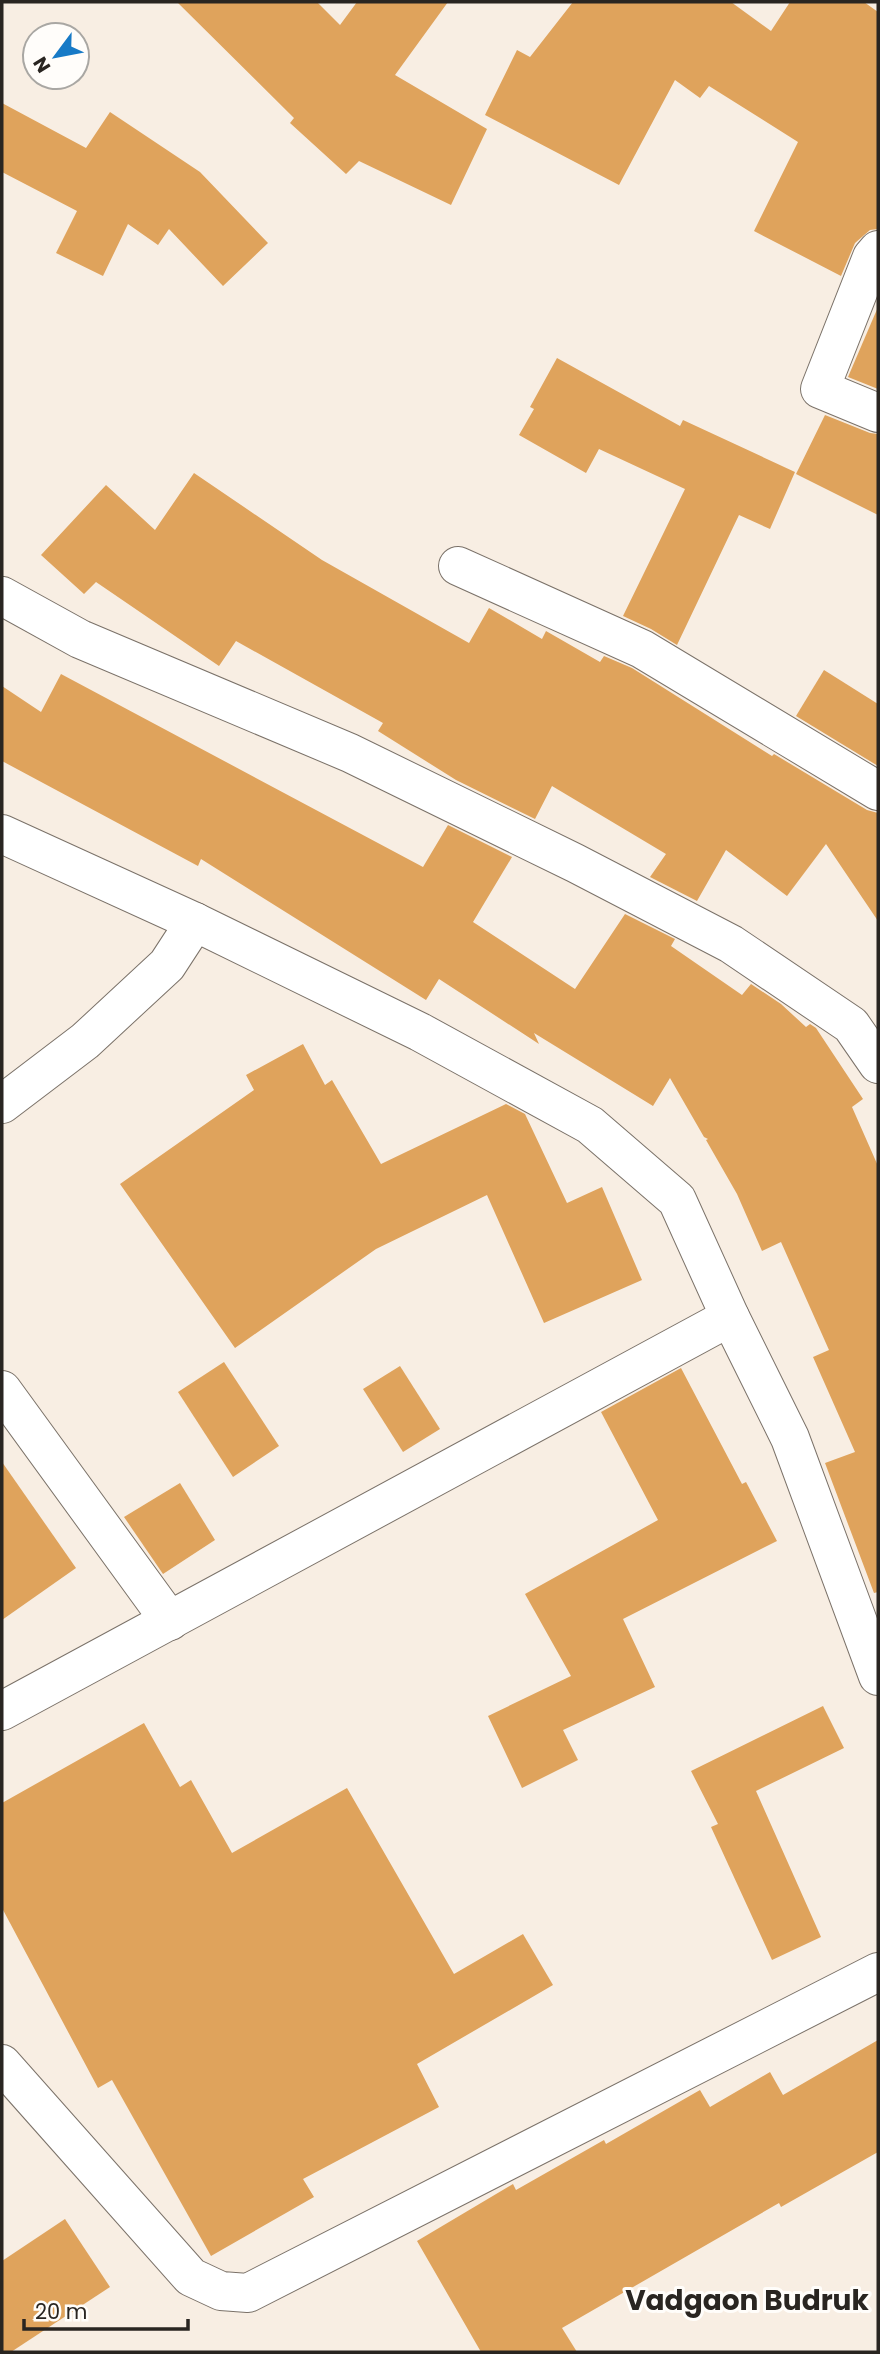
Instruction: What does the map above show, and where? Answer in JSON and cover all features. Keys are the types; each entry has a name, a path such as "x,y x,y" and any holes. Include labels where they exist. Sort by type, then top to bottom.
{"street":[{"path":"878,250 872,257 820,389 878,413"},
{"path":"458,566 642,649 878,791"},
{"path":"2,596 80,639 350,752 575,863 731,944 851,1025 878,1064"},
{"path":"2,834 195,922 420,1032 590,1125 677,1200 730,1317 790,1438 878,1676"},
{"path":"2,1104 85,1041 167,965 195,922"},
{"path":"2,1711 730,1317"},
{"path":"2,1390 170,1621"},
{"path":"2,2064 191,2277 220,2291 248,2293 878,1972"}],"building":[{"path":"177,2 317,2 340,25 357,2 448,2 395,75 487,129 451,205 359,161 346,174 290,123 294,118"},
{"path":"573,2 731,2 771,31 790,2 864,2 878,12 878,229 870,230 855,243 841,276 754,231 798,142 709,86 700,98 675,80 619,185 485,115 517,50 530,57"},
{"path":"2,103 86,148 110,112 200,172 268,243 223,286 169,229 158,245 128,224 103,276 56,253 77,211 2,172"},
{"path":"878,307 878,389 848,377"},
{"path":"557,358 680,426 683,420 795,472 770,529 739,515 677,645 623,616 685,489 599,449 586,473 519,435 534,409 530,407"},
{"path":"825,415 878,434 878,515 796,474"},
{"path":"194,473 322,560 469,643 489,608 542,639 546,631 600,662 604,656 632,668 772,756 774,754 867,810 878,813 878,921 826,844 787,896 726,850 697,901 650,877 666,854 552,786 535,819 456,780 378,731 383,723 236,641 219,666 96,582 84,594 41,555 106,485 155,530"},
{"path":"824,670 878,704 878,766 796,716"},
{"path":"61,674 423,867 448,825 512,857 473,922 575,989 625,914 675,939 671,946 742,995 751,984 781,1004 806,1027 810,1024 816,1028 863,1099 852,1107 878,1166 878,1592 874,1593 825,1463 855,1452 813,1357 829,1350 781,1242 762,1251 737,1194 706,1140 708,1139 704,1137 670,1078 653,1106 534,1033 539,1044 439,979 426,1000 201,859 198,866 2,761 2,686 41,712"},
{"path":"303,1044 325,1085 332,1080 381,1164 506,1104 525,1114 567,1203 602,1187 642,1280 544,1323 487,1195 376,1249 235,1348 120,1184 254,1090 246,1075"},
{"path":"224,1362 279,1446 233,1477 178,1392"},
{"path":"400,1366 440,1429 403,1452 363,1389"},
{"path":"681,1368 742,1484 746,1482 777,1541 623,1619 655,1687 563,1730 578,1760 522,1788 488,1716 571,1676 525,1594 658,1520 601,1412"},
{"path":"2,1462 76,1568 2,1620"},
{"path":"180,1483 215,1540 163,1574 124,1517"},
{"path":"823,1706 844,1748 756,1791 821,1937 772,1960 711,1827 718,1824 691,1771"},
{"path":"144,1723 180,1787 191,1780 232,1853 347,1788 454,1974 523,1934 553,1985 417,2064 439,2107 303,2179 314,2197 211,2256 112,2080 98,2088 2,1908 2,1803"},
{"path":"878,2040 878,2152 781,2207 779,2203 562,2328 577,2352 481,2352 417,2241 513,2184 516,2190 604,2140 606,2144 700,2090 710,2107 770,2072 783,2095"},
{"path":"65,2219 110,2287 11,2352 2,2352 2,2261"}],"district":[{"name":"Vadgaon Budruk","path":"747,2300"}]}
